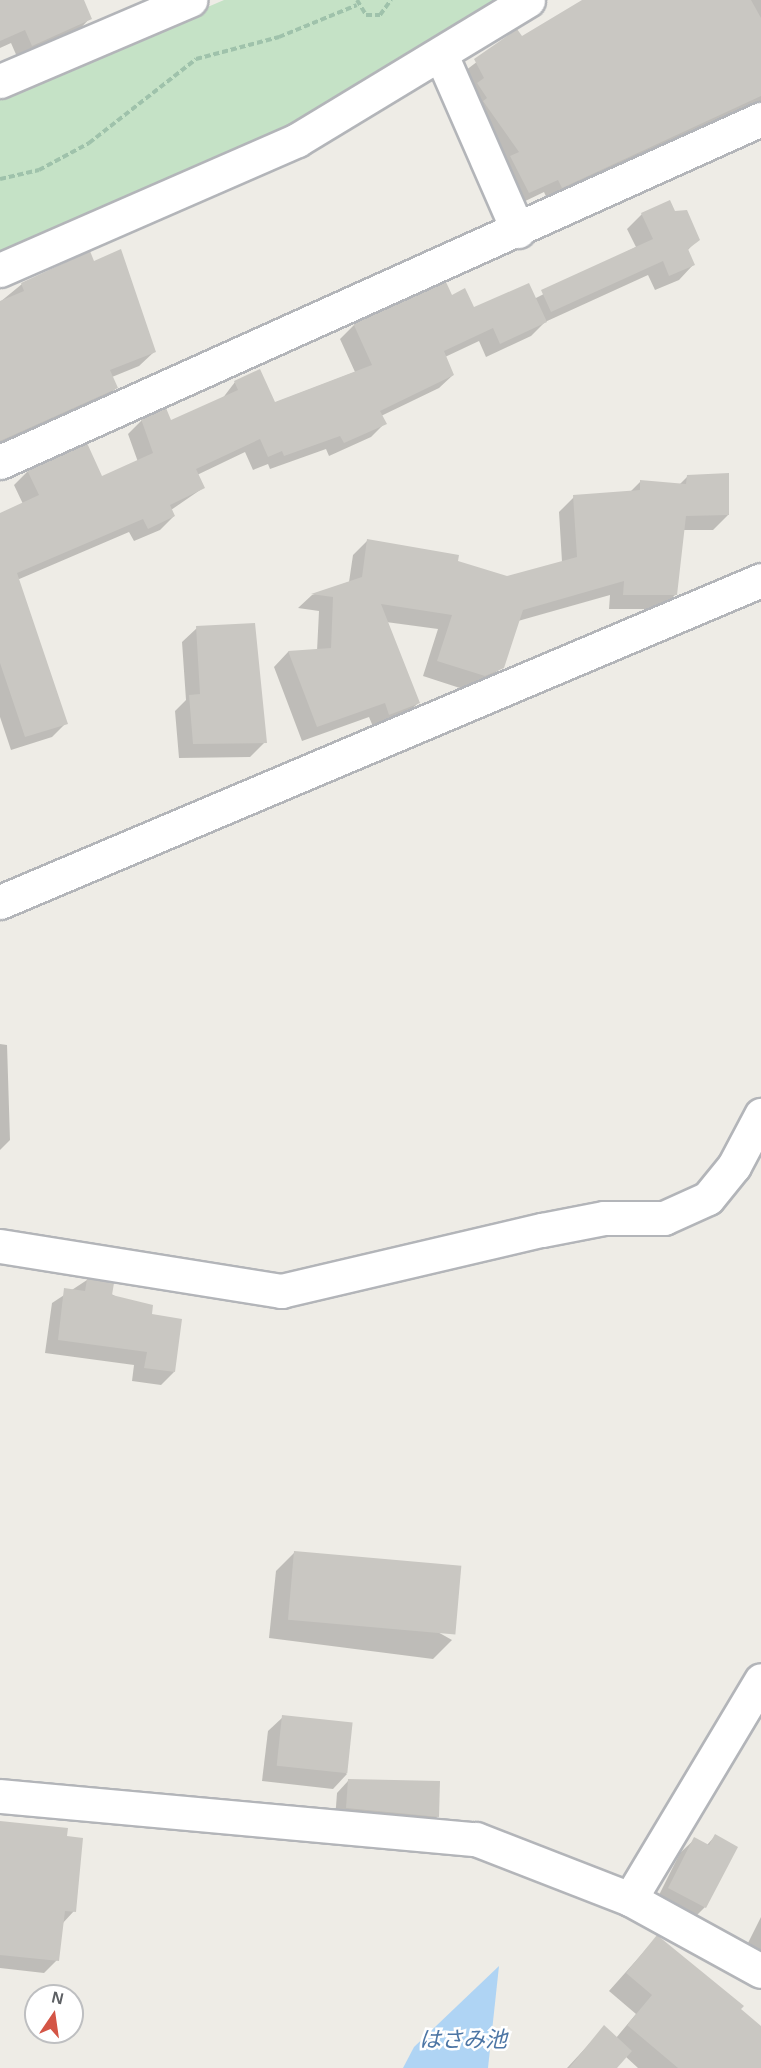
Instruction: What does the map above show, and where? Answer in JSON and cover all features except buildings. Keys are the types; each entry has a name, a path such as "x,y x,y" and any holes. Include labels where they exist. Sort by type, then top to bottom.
{"street":[{"path":"0,81 190,0"},
{"path":"0,270 297,140 442,57 528,0"},
{"path":"442,57 518,231"},
{"path":"0,462 518,231 761,119"},
{"path":"0,902 761,580"},
{"path":"0,1246 281,1291 542,1230 604,1218 664,1218 708,1198 734,1166 761,1115"},
{"path":"630,1899 761,1680"},
{"path":"0,1796 476,1839 630,1899 761,1971"}],"path":[{"path":"0,179 39,170 89,143 196,59 279,37 357,2 366,15 381,15 391,0"}],"green space":[{"path":"224,0 501,0 300,124 0,254 0,96"}],"water":[{"name":"はさみ池","path":"499,1966 488,2068 403,2068 414,2047"}]}
